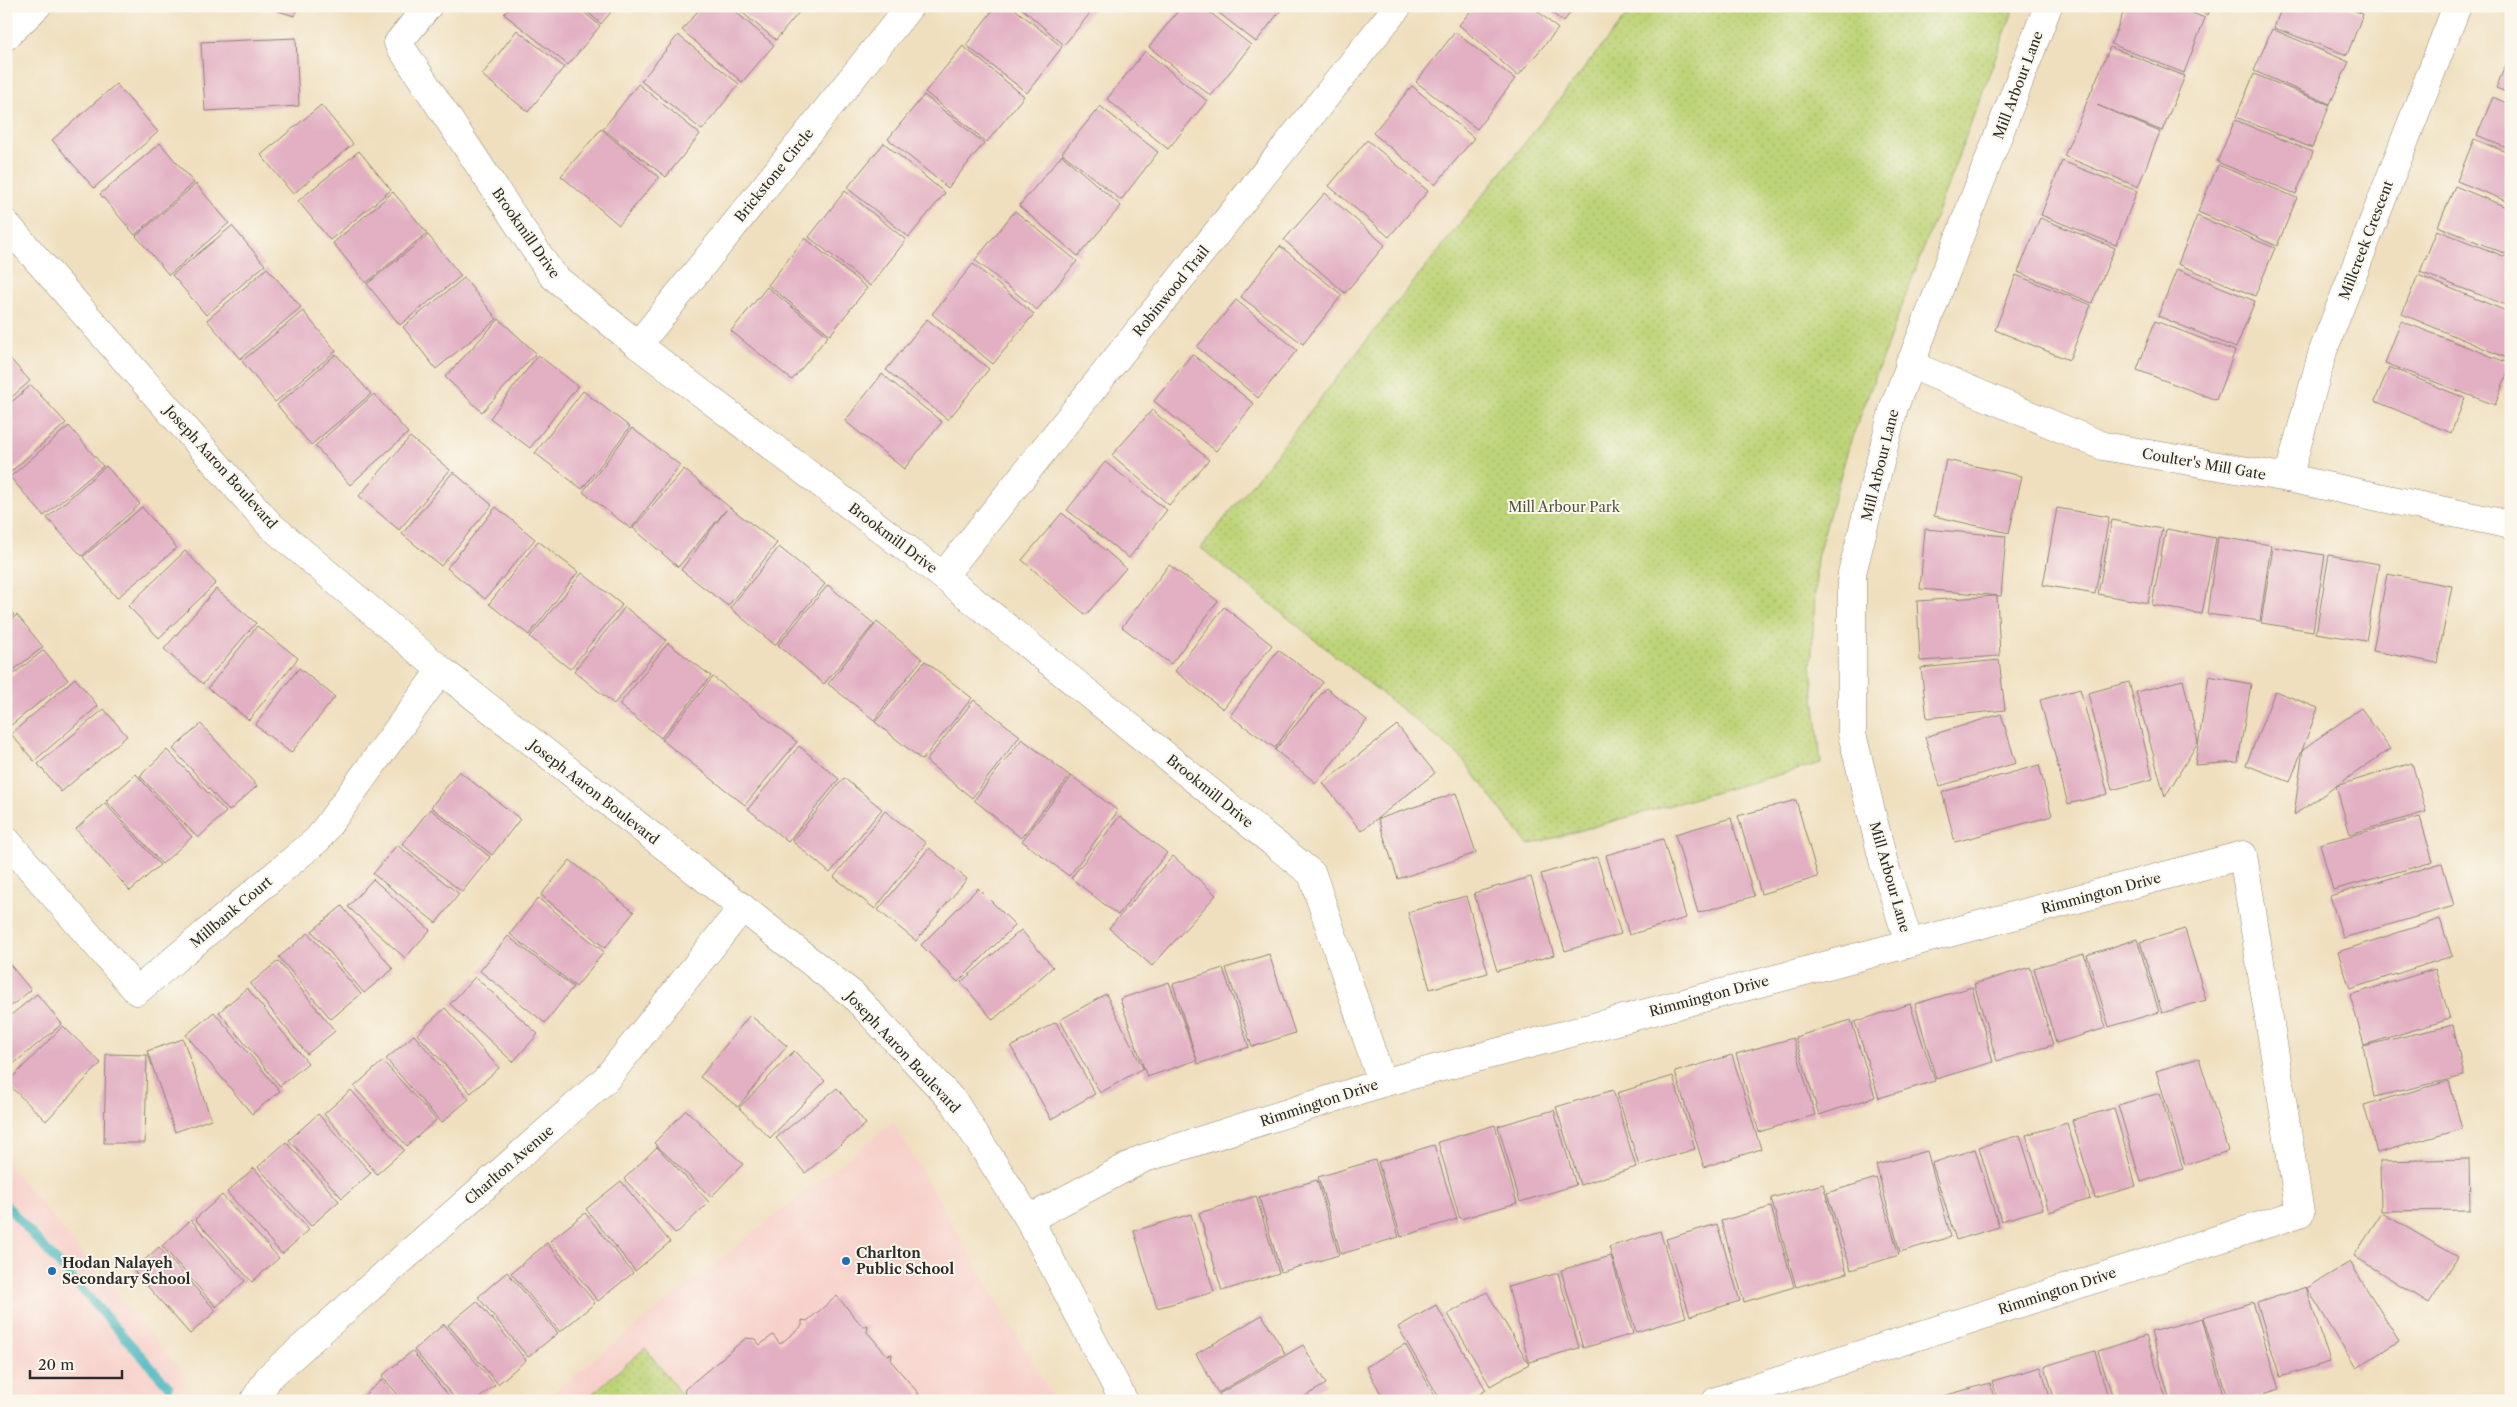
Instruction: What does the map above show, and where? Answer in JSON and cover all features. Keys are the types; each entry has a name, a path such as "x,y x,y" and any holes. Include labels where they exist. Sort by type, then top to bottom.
{"street":[{"path":"6,36 37,6"},
{"name":"Brookmill Drive","path":"428,6 398,43 552,275 638,345 943,576 1312,874 1382,1083"},
{"name":"Brickstone Circle","path":"638,345 910,6"},
{"name":"Robinwood Trail","path":"943,576 1398,6"},
{"name":"Mill Arbour Lane","path":"1909,943 1884,864 1852,734 1852,573 1894,407 2048,6"},
{"name":"Millcreek Crescent","path":"2288,478 2323,351 2457,6"},
{"name":"Joseph Aaron Boulevard","path":"6,224 270,525 441,670 853,995 954,1102 1029,1219 1124,1401"},
{"name":"Coulter's Mill Gate","path":"1909,364 2103,446 2288,478 2511,525"},
{"name":"Millbank Court","path":"6,840 137,991 318,838 441,670"},
{"name":"Rimmington Drive","path":"1029,1219 1142,1159 1382,1083 2243,855 2300,1213 1716,1401"},
{"name":"Charlton Avenue","path":"254,1401 269,1377 606,1079 742,908"}],"shaded area":[{"name":"Charlton Public School","path":"893,1122 1055,1401 542,1401"},
{"name":"Hodan Nalayeh Secondary School","path":"6,1162 188,1379 175,1401 6,1401"}],"green space":[{"name":"Mill Arbour Park","path":"1634,6 2015,6 1849,446 1817,557 1811,668 1821,763 1528,845 1461,757 1201,548"},
{"path":"645,1348 685,1399 683,1401 584,1401"}],"building":[{"path":"263,6 298,6 294,16"},
{"path":"511,6 577,6 600,26 568,65 504,14"},
{"path":"581,6 616,6 601,24"},
{"path":"702,6 729,6 774,45 742,82 682,30"},
{"path":"734,6 804,6 776,40"},
{"path":"996,6 1011,6 1062,47 1027,93 966,45"},
{"path":"1019,6 1096,6 1064,45"},
{"path":"1182,6 1202,6 1251,45 1211,96 1149,47"},
{"path":"1210,6 1284,6 1256,42"},
{"path":"1475,6 1532,6 1558,29 1518,76 1459,25"},
{"path":"1544,6 1576,6 1563,22"},
{"path":"2126,6 2174,6 2205,18 2184,73 2111,44"},
{"path":"2186,6 2211,6 2208,15"},
{"path":"2282,6 2343,6 2363,14 2347,55 2274,28"},
{"path":"2272,29 2349,62 2330,104 2254,71"},
{"path":"517,30 564,67 528,112 482,75"},
{"path":"1455,32 1515,79 1477,129 1416,82"},
{"path":"678,35 739,84 702,130 641,81"},
{"path":"296,38 299,106 205,111 201,42"},
{"path":"963,46 1024,96 987,142 925,92"},
{"path":"2110,47 2185,76 2162,131 2097,105 2160,132 2138,187 2064,156"},
{"path":"1145,51 1207,101 1168,149 1107,99"},
{"path":"2511,52 2511,94 2496,88"},
{"path":"2254,74 2330,105 2312,148 2236,117"},
{"path":"116,84 158,132 94,188 52,140"},
{"path":"638,84 700,134 666,177 603,129"},
{"path":"1412,86 1474,138 1435,185 1373,133"},
{"path":"924,95 984,143 948,188 888,139"},
{"path":"2493,97 2511,105 2511,150 2477,135"},
{"path":"321,105 353,144 293,194 261,155"},
{"path":"1100,106 1158,152 1121,200 1062,153"},
{"path":"2235,120 2313,152 2296,194 2217,162"},
{"path":"601,129 659,177 619,225 561,176"},
{"path":"2474,139 2511,154 2511,203 2457,181"},
{"path":"1367,140 1428,191 1389,237 1329,186"},
{"path":"160,143 194,183 135,235 100,194"},
{"path":"884,143 945,193 909,237 847,188"},
{"path":"359,151 391,190 330,240 298,201"},
{"path":"1062,155 1121,206 1078,256 1019,206"},
{"path":"2062,161 2137,191 2116,245 2041,215"},
{"path":"2218,165 2297,198 2277,246 2198,212"},
{"path":"196,184 229,223 169,275 136,236"},
{"path":"2455,186 2511,209 2511,256 2438,226"},
{"path":"845,191 906,240 870,286 809,237"},
{"path":"393,192 427,233 366,283 333,243"},
{"path":"1325,193 1385,245 1345,293 1284,240"},
{"path":"1015,211 1077,261 1037,310 975,260"},
{"path":"2197,216 2275,248 2255,296 2178,264"},
{"path":"2040,218 2115,248 2092,303 2018,272"},
{"path":"232,226 265,265 206,315 172,275"},
{"path":"2437,230 2511,259 2511,307 2420,272"},
{"path":"428,235 461,276 400,325 367,284"},
{"path":"805,238 867,288 830,335 768,285"},
{"path":"1280,246 1342,295 1303,344 1241,297"},
{"path":"973,264 1034,314 993,364 932,314"},
{"path":"267,268 301,307 240,359 207,320"},
{"path":"2177,269 2255,301 2236,348 2158,316"},
{"path":"2016,275 2091,305 2069,360 1995,330"},
{"path":"2418,275 2511,313 2511,351 2507,358 2402,314"},
{"path":"464,278 497,319 436,369 403,327"},
{"path":"767,287 828,336 792,380 731,331"},
{"path":"1236,300 1297,350 1258,398 1197,347"},
{"path":"303,311 336,351 275,402 242,361"},
{"path":"499,319 536,353 482,412 445,377"},
{"path":"927,319 989,369 948,420 886,370"},
{"path":"2155,321 2235,351 2216,400 2137,370"},
{"path":"2401,321 2511,364 2495,405 2385,363"},
{"path":"6,354 30,381 6,402"},
{"path":"336,354 371,394 311,445 277,405"},
{"path":"1192,354 1254,404 1216,451 1154,401"},
{"path":"538,355 578,386 530,448 490,418"},
{"path":"2389,367 2465,398 2451,433 2375,401"},
{"path":"882,374 942,422 904,469 845,421"},
{"path":"31,385 66,423 6,476 6,407"},
{"path":"583,391 630,427 582,489 535,453"},
{"path":"374,394 408,433 350,485 315,446"},
{"path":"1152,410 1209,460 1169,505 1112,455"},
{"path":"69,426 103,466 44,516 10,477"},
{"path":"632,428 680,465 631,529 583,492"},
{"path":"410,437 450,470 399,530 359,496"},
{"path":"1946,460 2022,476 2009,533 1934,516"},
{"path":"1105,462 1167,510 1129,558 1067,510"},
{"path":"106,466 140,504 82,556 47,518"},
{"path":"684,469 729,507 777,543 728,606 681,570 726,510 678,567 633,528"},
{"path":"453,472 492,505 441,566 402,534"},
{"path":"142,507 177,548 117,598 83,557"},
{"path":"496,507 535,539 485,599 447,568"},
{"path":"2057,508 2109,517 2095,594 2043,585"},
{"path":"1062,513 1126,568 1086,615 1022,560"},
{"path":"2112,520 2162,529 2148,603 2098,594"},
{"path":"1925,529 2006,536 2001,596 1920,589"},
{"path":"2166,529 2216,538 2202,614 2152,605"},
{"path":"2218,537 2271,545 2260,621 2207,614"},
{"path":"538,541 578,572 529,635 489,604"},
{"path":"779,547 825,584 775,645 730,608"},
{"path":"2273,547 2325,555 2313,631 2261,623"},
{"path":"185,551 216,583 159,638 128,606"},
{"path":"2329,555 2379,564 2366,641 2316,633"},
{"path":"1169,565 1218,601 1171,664 1122,627"},
{"path":"582,573 622,605 570,669 530,637"},
{"path":"2387,574 2452,586 2437,663 2373,651"},
{"path":"828,585 874,624 824,684 778,645"},
{"path":"216,589 256,623 203,684 164,649"},
{"path":"1997,596 2000,656 1920,661 1917,601"},
{"path":"6,605 14,615 6,622"},
{"path":"625,607 666,640 614,704 574,671"},
{"path":"1224,607 1272,645 1223,709 1175,671"},
{"path":"17,615 43,647 6,676 6,624"},
{"path":"877,622 922,659 874,720 828,684"},
{"path":"257,626 298,658 249,720 208,688"},
{"path":"668,643 711,676 661,738 619,705"},
{"path":"44,650 68,680 6,729 6,680"},
{"path":"1278,650 1323,682 1275,748 1230,716"},
{"path":"1999,660 2005,710 1927,718 1921,668"},
{"path":"925,661 972,698 922,760 875,722"},
{"path":"299,668 335,697 291,753 255,725"},
{"path":"2209,676 2251,684 2238,762 2195,765"},
{"path":"713,677 797,742 745,805 662,740"},
{"path":"75,678 98,706 34,761 11,734"},
{"path":"2183,680 2198,742 2165,797 2136,692"},
{"path":"2129,682 2153,779 2112,790 2088,693"},
{"path":"1326,688 1367,720 1316,783 1275,750"},
{"path":"2080,689 2108,794 2068,804 2040,700"},
{"path":"2275,691 2318,708 2290,782 2246,765"},
{"path":"974,700 1020,736 972,798 926,761"},
{"path":"2361,708 2390,749 2294,815 2303,749"},
{"path":"104,709 127,736 61,792 38,764"},
{"path":"2001,714 2016,763 1940,786 1925,737"},
{"path":"201,724 257,786 229,811 173,749"},
{"path":"1397,725 1435,773 1361,831 1323,783"},
{"path":"1022,739 1070,776 1021,838 974,800"},
{"path":"799,746 839,779 788,842 748,809"},
{"path":"167,750 226,812 198,838 140,776"},
{"path":"2412,763 2426,812 2350,834 2336,786"},
{"path":"2039,765 2052,816 1955,842 1942,792"},
{"path":"459,771 520,819 492,855 431,807"},
{"path":"136,774 192,837 162,864 106,801"},
{"path":"1072,776 1118,811 1069,876 1022,841"},
{"path":"844,778 882,809 830,873 792,841"},
{"path":"1456,793 1476,853 1398,879 1378,819"},
{"path":"1796,800 1818,877 1761,894 1738,816"},
{"path":"105,803 160,865 130,891 76,829"},
{"path":"430,809 490,857 462,892 402,844"},
{"path":"885,811 926,843 875,909 834,877"},
{"path":"1120,816 1167,853 1118,915 1071,878"},
{"path":"2420,817 2433,862 2333,890 2320,844"},
{"path":"1731,818 1754,896 1698,913 1675,834"},
{"path":"1663,839 1686,918 1629,935 1606,855"},
{"path":"397,845 459,894 436,923 373,874"},
{"path":"929,848 967,879 916,941 878,910"},
{"path":"1173,856 1216,895 1152,966 1109,928"},
{"path":"1597,857 1621,934 1565,951 1541,874"},
{"path":"570,860 634,912 605,948 541,895"},
{"path":"2442,863 2454,906 2343,938 2330,896"},
{"path":"1531,877 1554,955 1497,971 1474,893"},
{"path":"373,879 430,930 405,958 348,907"},
{"path":"978,888 1015,925 958,982 921,945"},
{"path":"1466,896 1488,973 1430,989 1408,912"},
{"path":"538,898 604,952 576,987 510,934"},
{"path":"342,906 393,969 364,993 312,931"},
{"path":"2440,919 2452,956 2350,989 2338,952"},
{"path":"2185,929 2206,1000 2162,1013 2140,942"},
{"path":"1021,930 1053,967 993,1020 961,982"},
{"path":"308,933 361,994 331,1019 279,957"},
{"path":"508,936 573,987 545,1023 480,971"},
{"path":"2137,939 2159,1012 2109,1027 2087,955"},
{"path":"1269,954 1295,1033 1252,1047 1226,968"},
{"path":"2084,954 2106,1028 2056,1043 2034,968"},
{"path":"278,961 335,1031 307,1054 250,984"},
{"path":"6,962 31,990 6,1010"},
{"path":"2030,967 2053,1045 1997,1061 1974,984"},
{"path":"1223,968 1249,1047 1198,1064 1173,984"},
{"path":"2435,969 2450,1019 2364,1045 2350,995"},
{"path":"475,977 538,1034 513,1062 450,1004"},
{"path":"1169,982 1197,1060 1147,1077 1120,999"},
{"path":"1972,987 1993,1062 1936,1079 1915,1004"},
{"path":"247,988 308,1063 280,1086 219,1012"},
{"path":"37,994 62,1024 6,1070 6,1019"},
{"path":"1106,994 1143,1068 1100,1093 1060,1020"},
{"path":"1910,1004 1935,1081 1879,1098 1855,1022"},
{"path":"445,1008 499,1068 471,1093 417,1034"},
{"path":"214,1012 280,1091 252,1114 186,1035"},
{"path":"750,1015 787,1046 738,1107 700,1077"},
{"path":"1851,1020 1875,1097 1819,1115 1795,1037"},
{"path":"1056,1022 1095,1094 1051,1119 1011,1047"},
{"path":"2453,1025 2464,1076 2374,1097 2363,1046"},
{"path":"63,1026 101,1063 46,1121 7,1083"},
{"path":"414,1035 469,1099 441,1123 386,1059"},
{"path":"1793,1038 1815,1115 1759,1132 1736,1054"},
{"path":"183,1039 211,1119 175,1132 147,1051"},
{"path":"794,1051 825,1081 770,1138 739,1108"},
{"path":"106,1054 147,1055 145,1143 104,1143"},
{"path":"1732,1055 1761,1149 1704,1167 1675,1072"},
{"path":"2199,1058 2228,1151 2185,1165 2156,1071"},
{"path":"383,1061 436,1120 407,1146 354,1087"},
{"path":"1673,1076 1695,1149 1639,1166 1617,1093"},
{"path":"2449,1081 2462,1129 2377,1153 2364,1105"},
{"path":"837,1088 866,1124 805,1173 776,1138"},
{"path":"351,1090 404,1150 377,1174 324,1114"},
{"path":"1613,1090 1636,1167 1580,1185 1556,1107"},
{"path":"2160,1093 2183,1169 2141,1182 2118,1105"},
{"path":"2114,1108 2136,1186 2095,1198 2072,1120"},
{"path":"686,1110 743,1164 711,1197 654,1143"},
{"path":"1554,1110 1576,1185 1520,1202 1498,1126"},
{"path":"318,1114 371,1173 342,1198 289,1140"},
{"path":"2067,1123 2090,1199 2049,1212 2026,1135"},
{"path":"1495,1125 1517,1203 1460,1219 1438,1142"},
{"path":"2020,1135 2043,1209 2001,1221 1979,1147"},
{"path":"286,1142 339,1201 311,1226 258,1167"},
{"path":"1434,1145 1457,1219 1401,1237 1378,1162"},
{"path":"657,1147 709,1202 676,1234 624,1179"},
{"path":"1975,1149 1999,1227 1956,1240 1932,1163"},
{"path":"1927,1151 1951,1237 1900,1252 1876,1165"},
{"path":"2469,1159 2470,1210 2381,1211 2380,1161"},
{"path":"1375,1160 1399,1237 1341,1254 1318,1177"},
{"path":"254,1168 309,1230 282,1254 227,1192"},
{"path":"1876,1178 1899,1255 1851,1270 1827,1193"},
{"path":"1317,1180 1339,1255 1281,1272 1259,1197"},
{"path":"621,1181 670,1242 635,1271 586,1209"},
{"path":"1823,1184 1847,1273 1796,1287 1771,1198"},
{"path":"222,1195 279,1258 252,1282 195,1219"},
{"path":"1256,1196 1279,1273 1222,1291 1199,1213"},
{"path":"1771,1207 1794,1287 1744,1302 1721,1221"},
{"path":"585,1213 633,1273 598,1301 550,1241"},
{"path":"2382,1213 2458,1257 2429,1303 2354,1256"},
{"path":"1191,1214 1214,1292 1157,1308 1134,1231"},
{"path":"191,1220 245,1281 216,1307 162,1246"},
{"path":"1717,1224 1740,1301 1690,1316 1666,1239"},
{"path":"1660,1231 1686,1317 1636,1332 1609,1247"},
{"path":"547,1243 595,1303 560,1332 511,1273"},
{"path":"159,1247 216,1311 190,1334 133,1270"},
{"path":"1611,1256 1633,1334 1583,1348 1561,1270"},
{"path":"2350,1262 2399,1341 2356,1368 2307,1288"},
{"path":"507,1272 558,1333 528,1357 478,1297"},
{"path":"1558,1273 1579,1348 1529,1362 1508,1287"},
{"path":"2306,1287 2330,1362 2280,1377 2257,1303"},
{"path":"1487,1292 1529,1364 1490,1386 1448,1314"},
{"path":"837,1296 863,1327 868,1325 867,1332 887,1355 892,1354 891,1361 919,1394 915,1397 917,1401 686,1401 684,1398 685,1389 746,1338 755,1339 760,1345 773,1335 780,1344 802,1326 802,1320 807,1321"},
{"path":"477,1301 526,1360 498,1384 448,1325"},
{"path":"2253,1302 2279,1390 2242,1401 2228,1401 2203,1317"},
{"path":"1436,1305 1486,1390 1469,1401 1441,1401 1398,1327"},
{"path":"1262,1315 1285,1353 1218,1393 1196,1354"},
{"path":"2202,1318 2225,1401 2170,1401 2151,1332"},
{"path":"444,1324 495,1385 476,1401 457,1401 414,1350"},
{"path":"2146,1336 2167,1401 2114,1401 2098,1351"},
{"path":"1405,1344 1438,1401 1385,1401 1366,1367"},
{"path":"1303,1345 1326,1384 1297,1401 1222,1401 1219,1394"},
{"path":"412,1351 453,1401 403,1401 382,1376"},
{"path":"2095,1351 2109,1401 2055,1401 2045,1366"},
{"path":"2041,1367 2051,1401 1998,1401 1992,1381"},
{"path":"382,1380 399,1401 357,1401"},
{"path":"1990,1383 1995,1401 1942,1401 1940,1397"}],"waterway":[{"path":"6,1205 169,1387"}],"place":[{"name":"Charlton Public School","path":"846,1261"},
{"name":"Hodan Nalayeh Secondary School","path":"52,1271"}]}
